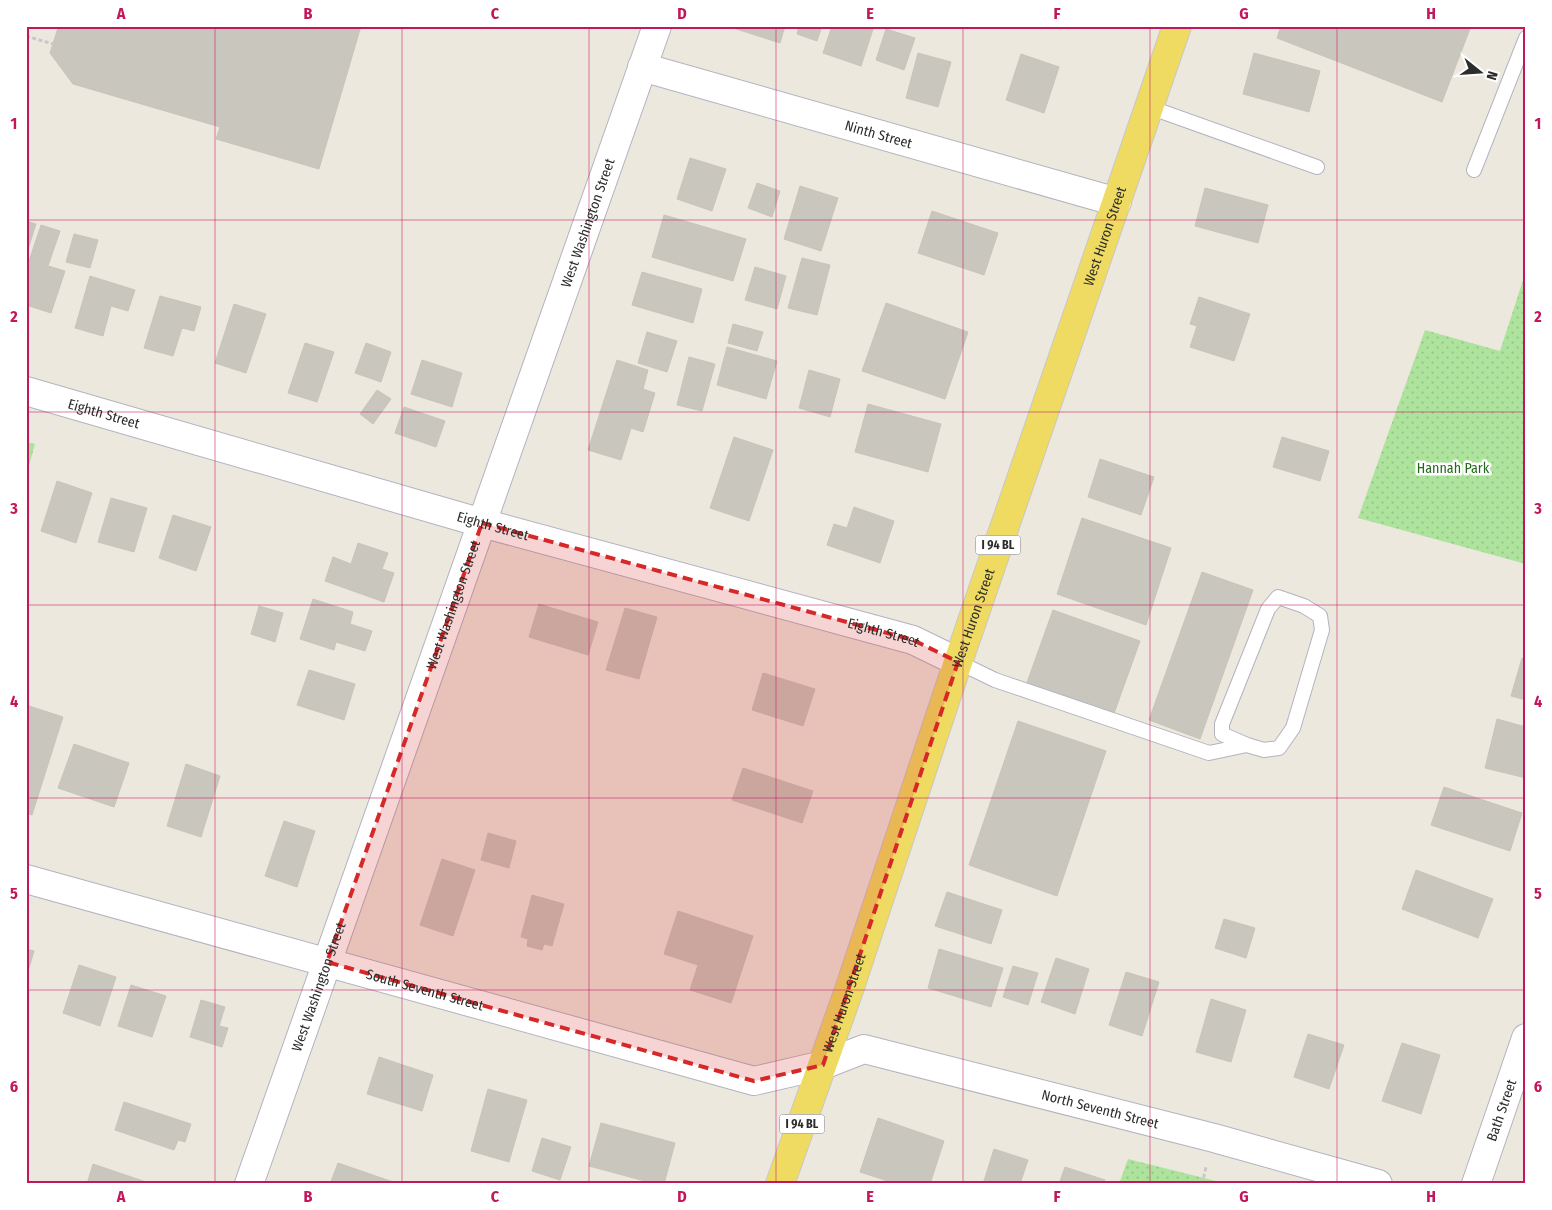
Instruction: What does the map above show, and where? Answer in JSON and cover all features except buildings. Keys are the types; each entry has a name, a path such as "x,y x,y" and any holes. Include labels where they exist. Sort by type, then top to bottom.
{"main road":[{"name":"West Huron Street","path":"780,1184 823,1065 958,662 1177,26"}],"street":[{"name":"West Washington Street","path":"249,1184 656,26"},
{"name":"Ninth Street","path":"642,67 1117,202"},
{"name":"Eighth Street","path":"26,391 482,523 913,640 958,662"},
{"name":"South Seventh Street","path":"26,879 754,1081 823,1065"},
{"name":"Bath Street","path":"1476,1184 1526,1038"},
{"name":"North Seventh Street","path":"823,1065 864,1049 1214,1138 1378,1184"}],"lane":[{"path":"1474,170 1526,38"},
{"path":"1149,107 1317,166"},
{"path":"958,662 995,680 1209,753 1247,746 1264,750 1279,748 1293,728 1322,630 1320,616 1304,606 1278,597 1268,609 1222,724 1222,734 1247,746"}],"path":[{"path":"26,36 53,44"}],"highlighted area":[{"path":"482,523 913,640 958,662 823,1065 754,1081 327,962"}],"green space":[{"name":"Hannah Park","path":"1526,271 1526,564 1358,518 1425,330 1500,351"},
{"path":"26,442 35,444 26,476"},
{"path":"1128,1159 1228,1184 1119,1184"}]}
